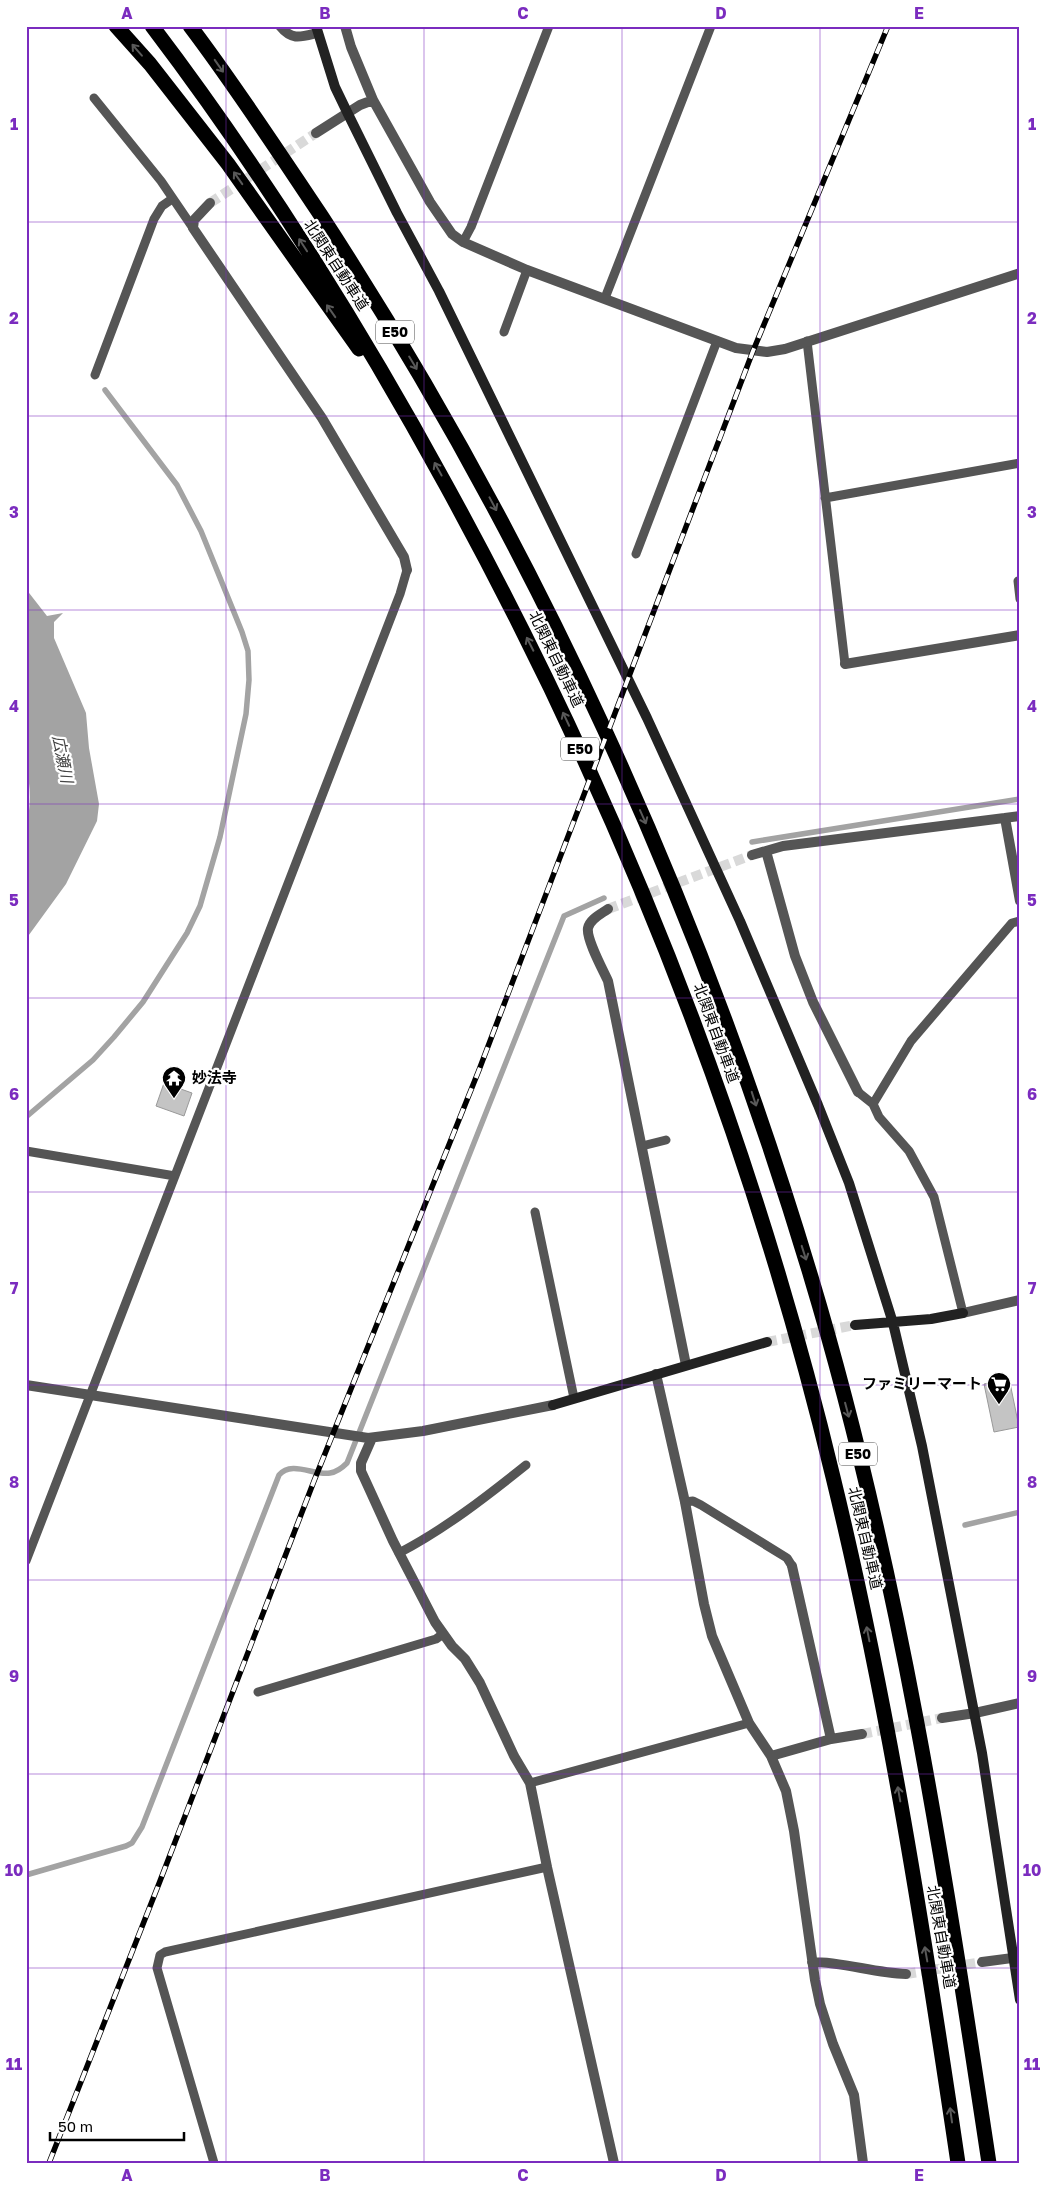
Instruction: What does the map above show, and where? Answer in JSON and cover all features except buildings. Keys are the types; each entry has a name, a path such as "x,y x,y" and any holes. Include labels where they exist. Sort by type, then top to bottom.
{"highway":[{"path":"116,26 150,64 228,164 331,312 411,421"},
{"name":"北関東自動車道","path":"152,26 242,151 342,304 411,421 486,558 552,687 641,887 673,969 739,1151 794,1329 833,1477 865,1619 892,1757 935,2005 958,2163"},
{"name":"北関東自動車道","path":"190,26 269,136 385,316 441,409 514,543 570,656 669,875 746,1075 811,1277 837,1370 863,1471 891,1594 922,1748 989,2163"}],"street":[{"path":"280,26 288,35 293,37 316,30 335,87 397,213 443,299 647,718 740,921 822,1114 848,1183 894,1323 924,1455 975,1713 1017,1957 1020,2000"},
{"path":"346,26 351,47 373,100 440,218 452,234 464,242 527,270 717,341 753,351 767,352 785,349 1020,273"},
{"path":"316,133 360,105 373,100"},
{"path":"210,203 194,220 193,228 322,418 404,557 407,570"},
{"path":"845,664 1020,635"},
{"path":"752,855 783,846 1020,816"},
{"path":"1005,818 1020,901"},
{"path":"766,851 787,930 802,973 828,1032 858,1092"},
{"path":"608,909 593,919 588,928 590,939 608,981 686,1365"},
{"path":"855,1325 931,1319 1020,1300"},
{"path":"26,1385 372,1438 423,1431 553,1405 767,1342"},
{"path":"656,1374 685,1502 704,1604 712,1636 749,1723 771,1756 786,1792 791,1811 812,1962 820,2004 828,2030 854,2096 863,2163"},
{"path":"372,1438 361,1463 361,1472 399,1553 435,1622 465,1659 480,1683 514,1756 530,1783 547,1867 614,2163"},
{"path":"792,1566 831,1738"},
{"path":"942,1718 1020,1703"},
{"path":"771,1756 831,1738 862,1734"},
{"path":"982,1962 1017,1957"},
{"path":"812,1962 825,1962 882,1972 906,1974"}],"lane":[{"path":"464,242 472,227 549,26"},
{"path":"605,298 711,26"},
{"path":"94,98 161,181 193,228"},
{"path":"95,375 154,219 162,206 172,199"},
{"path":"504,332 527,270"},
{"path":"636,554 717,341"},
{"path":"807,341 845,664"},
{"path":"825,498 1020,463"},
{"path":"26,1561 400,594 407,570"},
{"path":"1018,581 1020,598"},
{"path":"873,1104 912,1041 1012,923 1020,922"},
{"path":"858,1092 873,1104 879,1117 909,1151 934,1196 963,1313"},
{"path":"642,1146 666,1140"},
{"path":"26,1151 175,1176"},
{"path":"535,1212 574,1398"},
{"path":"399,1553 417,1544 472,1507 526,1464"},
{"path":"685,1502 693,1500 787,1558 792,1566"},
{"path":"258,1692 436,1639 443,1634"},
{"path":"530,1783 749,1723"},
{"path":"214,2163 157,1968 160,1955 175,1950 547,1867"}],"water":[{"name":"広瀬川","path":"26,589 47,616 63,613 54,622 54,638 86,713 89,748 99,804 97,821 66,884 26,939 26,828 30,797 26,766"}],"waterway":[{"path":"26,1117 93,1060 114,1037 143,1002 187,933 200,906 220,837 246,714 249,680 248,651 201,531 177,485 105,390"},
{"path":"752,842 1020,799"},
{"path":"26,1875 126,1846 132,1843 142,1827 279,1475 290,1469 330,1473 339,1470 347,1463 564,916 604,898"},
{"path":"965,1525 1020,1512"}],"tunnel":[{"path":"210,203 316,133"},
{"path":"608,909 752,855"},
{"path":"767,1342 855,1325"},
{"path":"862,1734 942,1718"},
{"path":"906,1974 982,1962"}],"railway":[{"path":"49,2163 314,1481 479,1070 753,351 888,26"}],"place":[{"name":"妙法寺","path":"174,1099"},
{"name":"ファミリーマート","path":"999,1405"}]}
